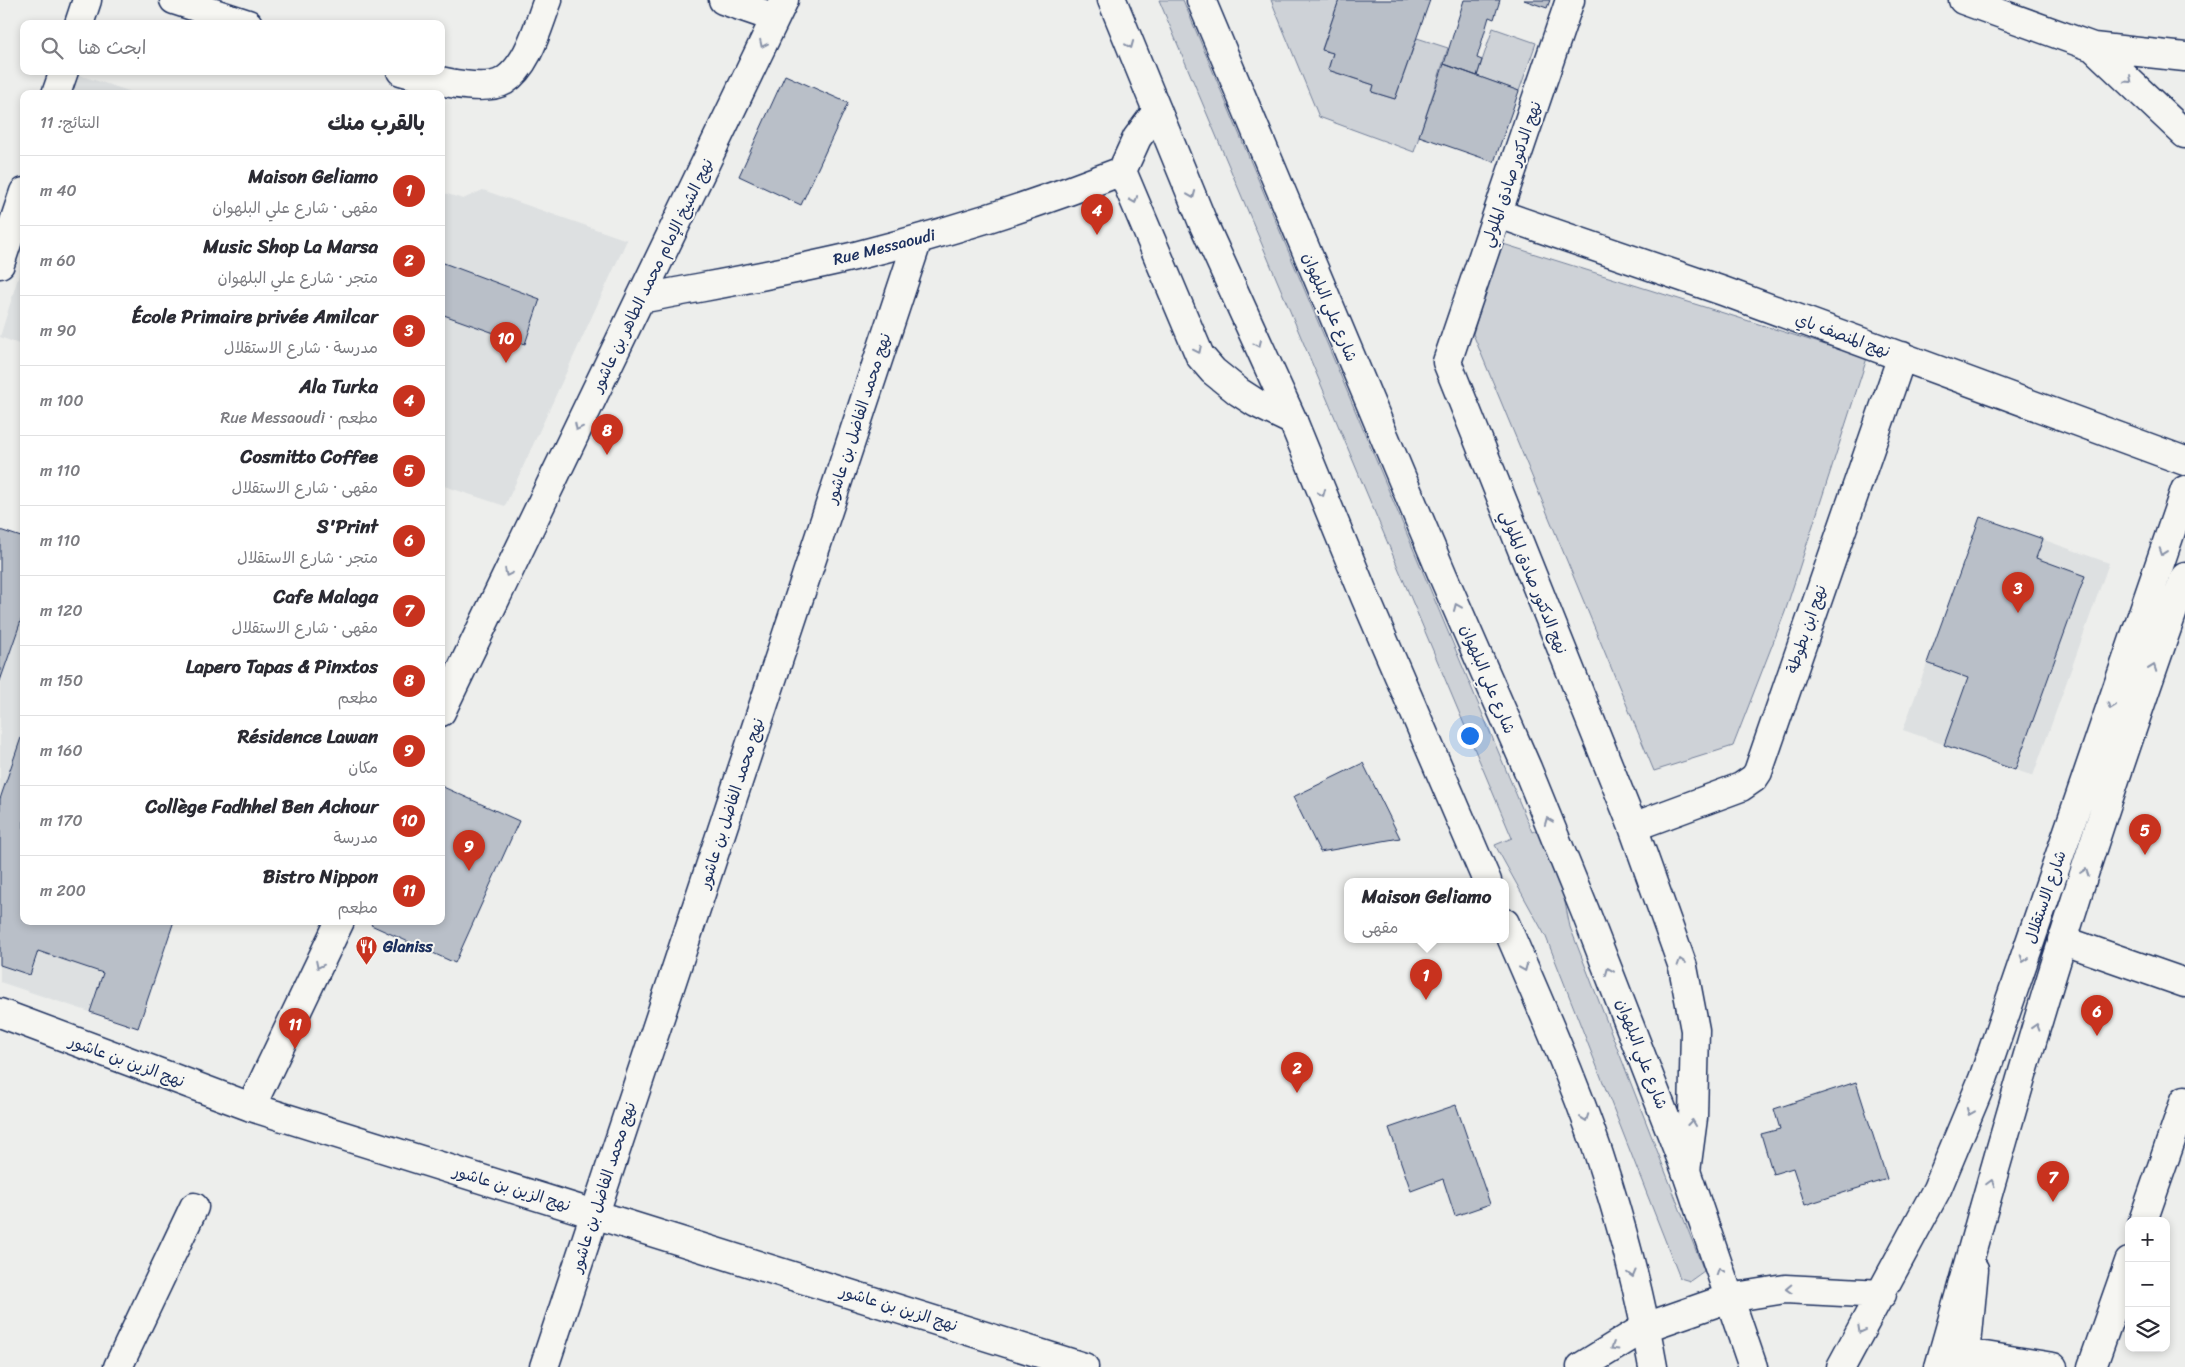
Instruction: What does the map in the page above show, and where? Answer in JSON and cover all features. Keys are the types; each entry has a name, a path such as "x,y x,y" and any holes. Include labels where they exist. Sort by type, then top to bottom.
{"main road":[{"path":"80,20 87,0"},
{"path":"174,0 236,20"},
{"path":"414,75 430,80 490,86 504,81 524,58 548,0"},
{"path":"723,0 780,9"},
{"path":"1112,0 1203,223 1293,421 1365,597 1486,878"},
{"name":"شارع علي البلهوان","path":"1201,0 1527,768 1626,1012 1686,1171 1753,1367"},
{"name":"نهج الدكتور صادق الملولي","path":"1570,0 1447,362 1633,827 1683,967 1689,992 1694,1030 1695,1070 1693,1118 1686,1171"},
{"path":"1979,3 2093,47 2185,57"},
{"name":"نهج الشيخ الإمام محمد الطاهر بن عاشور","path":"445,704 780,9"},
{"path":"2093,47 2185,134"},
{"path":"57,90 63,75"},
{"path":"1157,111 1137,138 1122,171 1200,356 1213,372 1240,392 1256,403 1293,421"},
{"name":"Rue Messaoudi","path":"640,299 854,256 918,239 1070,192 1122,171"},
{"path":"0,264 20,204"},
{"name":"نهج المنصف باي","path":"1498,214 1723,291 2185,461"},
{"name":"نهج محمد الفاضل بن عاشور","path":"544,1367 918,239"},
{"name":"نهج ابن بطوطة","path":"1633,827 1742,787 1754,778 1758,772 1902,356"},
{"name":"شارع الاستقلال","path":"1841,1367 1937,1189 1983,1079 2185,490"},
{"name":"شارع الاستقلال","path":"1954,1359 1978,1230 2007,1123 2062,940 2134,722 2185,577"},
{"path":"251,1107 338,925"},
{"path":"1509,932 1564,1062 1607,1179 1646,1327 1653,1367"},
{"path":"2062,940 2185,983"},
{"name":"نهج الزين بن عاشور","path":"1,1015 251,1107 1084,1367"},
{"path":"2145,1217 2183,1115"},
{"path":"118,1367 194,1207"},
{"path":"2092,1367 2125,1273"},
{"path":"1581,1367 1646,1327 1729,1298 1785,1289 1882,1294"},
{"path":"1954,1359 2053,1367"}],"shaded area":[{"path":"1159,0 1183,0 1532,832 1549,825 1570,927 1704,1271 1690,1281 1680,1278 1546,937 1495,845 1512,838"},
{"path":"1271,0 1339,0 1322,49 1333,53 1328,70 1374,85 1372,92 1395,99 1417,38 1448,48 1414,152 1319,117"},
{"path":"1493,28 1536,43 1519,91 1477,76"},
{"path":"79,75 126,90 74,90"},
{"path":"483,190 627,240 505,506 445,486 445,193 463,199"},
{"path":"1500,243 1867,358 1785,612 1733,746 1654,771 1473,334"},
{"path":"20,271 20,344 0,337"},
{"path":"1980,517 2109,563 2033,776 1903,730"},
{"path":"0,530 20,537 20,925 173,925 138,1028 0,982"}],"building":[{"path":"1339,0 1430,0 1395,99 1372,92 1374,85 1328,70 1333,53 1322,50"},
{"path":"1464,0 1500,0 1494,19 1489,17 1477,58 1482,60 1477,76 1444,64"},
{"path":"1524,0 1550,0 1547,8"},
{"path":"1444,64 1519,91 1494,162 1419,136"},
{"path":"785,75 848,103 801,205 739,176"},
{"path":"445,263 540,299 525,344 445,315"},
{"path":"1980,517 2043,539 2036,558 2085,576 2015,770 1944,745 1968,678 1927,663"},
{"path":"0,530 20,537 20,624 0,681"},
{"path":"20,741 20,925 173,925 138,1028 90,1012 103,973 38,951 30,975 0,965 0,799"},
{"path":"1363,763 1400,838 1320,852 1293,797"},
{"path":"445,788 519,821 455,963 371,925 445,925"},
{"path":"1856,1082 1887,1179 1805,1205 1793,1168 1773,1174 1761,1134 1780,1129 1774,1109"},
{"path":"1456,1105 1490,1204 1455,1216 1443,1179 1411,1191 1389,1128"}],"place":[{"name":"Ala Turka","path":"1097,235"},
{"name":"Collège Fadhhel Ben Achour","path":"506,363"},
{"name":"Lapero Tapas & Pinxtos","path":"607,455"},
{"name":"École Primaire privée Amilcar","path":"2018,613"},
{"name":"Cosmitto Coffee","path":"2145,855"},
{"name":"Résidence Lawan","path":"469,871"},
{"name":"Glaniss","path":"367,965"},
{"name":"Maison Geliamo","path":"1426,1000"},
{"name":"S'Print","path":"2097,1036"},
{"name":"Bistro Nippon","path":"295,1049"},
{"name":"Music Shop La Marsa","path":"1297,1093"},
{"name":"Cafe Malaga","path":"2053,1202"}]}
